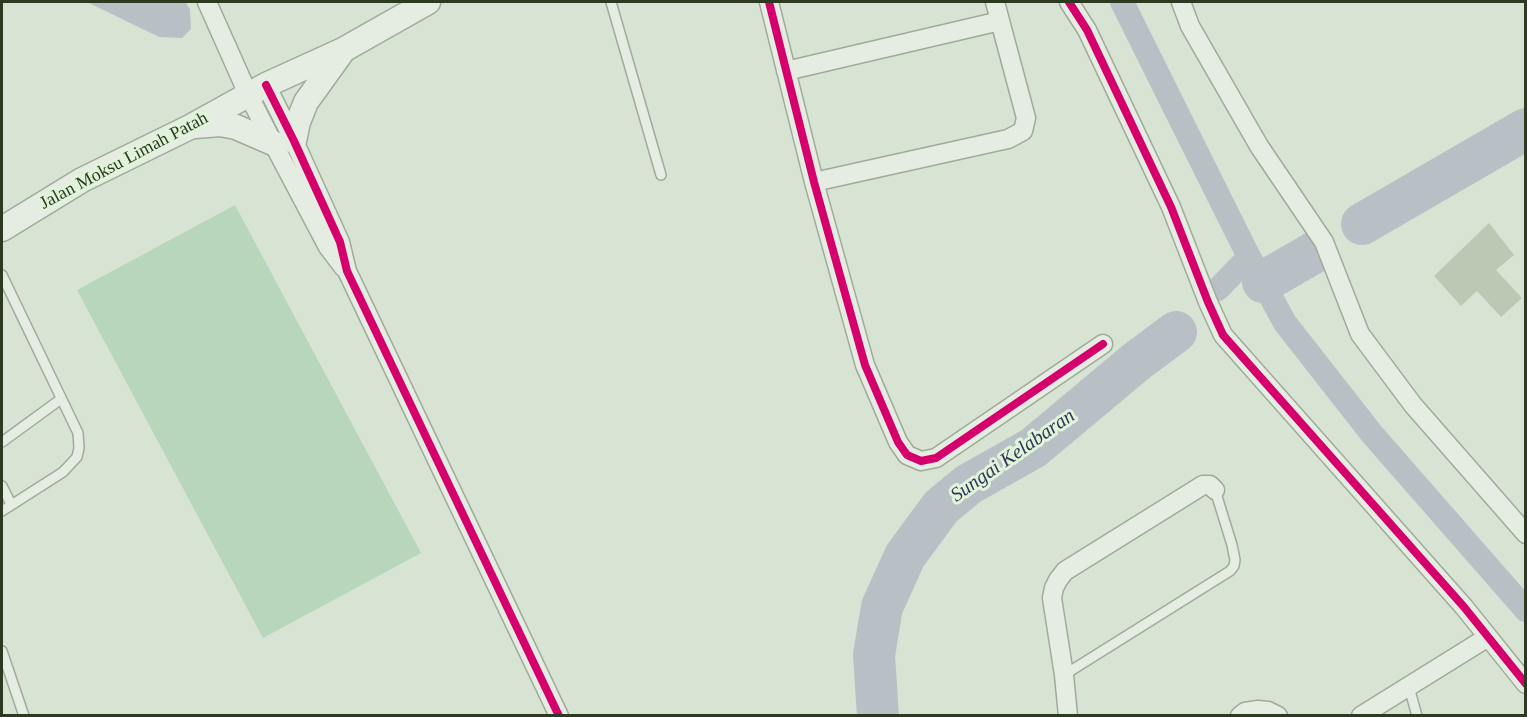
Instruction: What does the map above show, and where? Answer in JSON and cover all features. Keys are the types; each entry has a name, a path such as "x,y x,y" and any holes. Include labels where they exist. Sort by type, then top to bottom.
{"street":[{"path":"207,2 340,242 347,271 559,716"},
{"name":"Jalan Moksu Limah Patah","path":"2,229 82,180 190,127 257,90 343,50 428,2"},
{"path":"769,2 814,182 865,365 898,442 907,455 921,461 936,458 1103,344"},
{"path":"814,182 1008,139 1023,131 1026,118 995,2"},
{"path":"1069,2 1086,30 1171,207 1223,335 1464,607 1526,684"},
{"path":"1181,2 1190,26 1259,147 1324,242 1360,334 1413,405 1526,534"},
{"path":"786,71 1000,21"},
{"path":"284,142 298,122 306,102 343,50"},
{"path":"190,127 220,124 284,142"},
{"path":"1068,716 1052,598 1054,588 1065,571 1203,485 1210,485 1215,490"},
{"path":"1361,716 1488,637"},
{"path":"1240,716 1253,710 1268,711 1278,716"}],"lane":[{"path":"611,2 661,175"},
{"path":"2,275 78,433 79,448 77,458 63,472 2,511"},
{"path":"2,442 61,399"},
{"path":"2,486 11,504"},
{"path":"1064,675 1226,574 1234,566 1232,545 1215,490"},
{"path":"2,651 24,716"},
{"path":"1409,687 1417,716"}],"green space":[{"path":"235,205 421,553 263,638 77,290"}],"shaded area":[{"path":"87,2 185,2 190,9 191,29 182,38 159,37"}],"building":[{"path":"1489,223 1514,255 1496,270 1522,298 1501,317 1477,291 1461,306 1434,276"}],"waterway":[{"path":"1122,2 1249,257 1285,323 1372,434 1526,610"},
{"name":"Sungai Kelabaran","path":"1362,224 1526,129"},
{"name":"Sungai Kelabaran","path":"1263,282 1315,252"},
{"path":"1218,289 1249,257"},
{"name":"Sungai Kelabaran","path":"878,716 874,655 882,607 905,556 941,507 969,484 1033,448 1137,361 1176,332"}],"cycle path":[{"path":"769,2 814,182 865,365 898,442 907,455 921,461 936,458 1103,344"},
{"path":"1069,2 1087,30 1171,207 1223,335 1464,607 1526,684"},
{"path":"266,85 340,242 347,271 559,716"}]}
